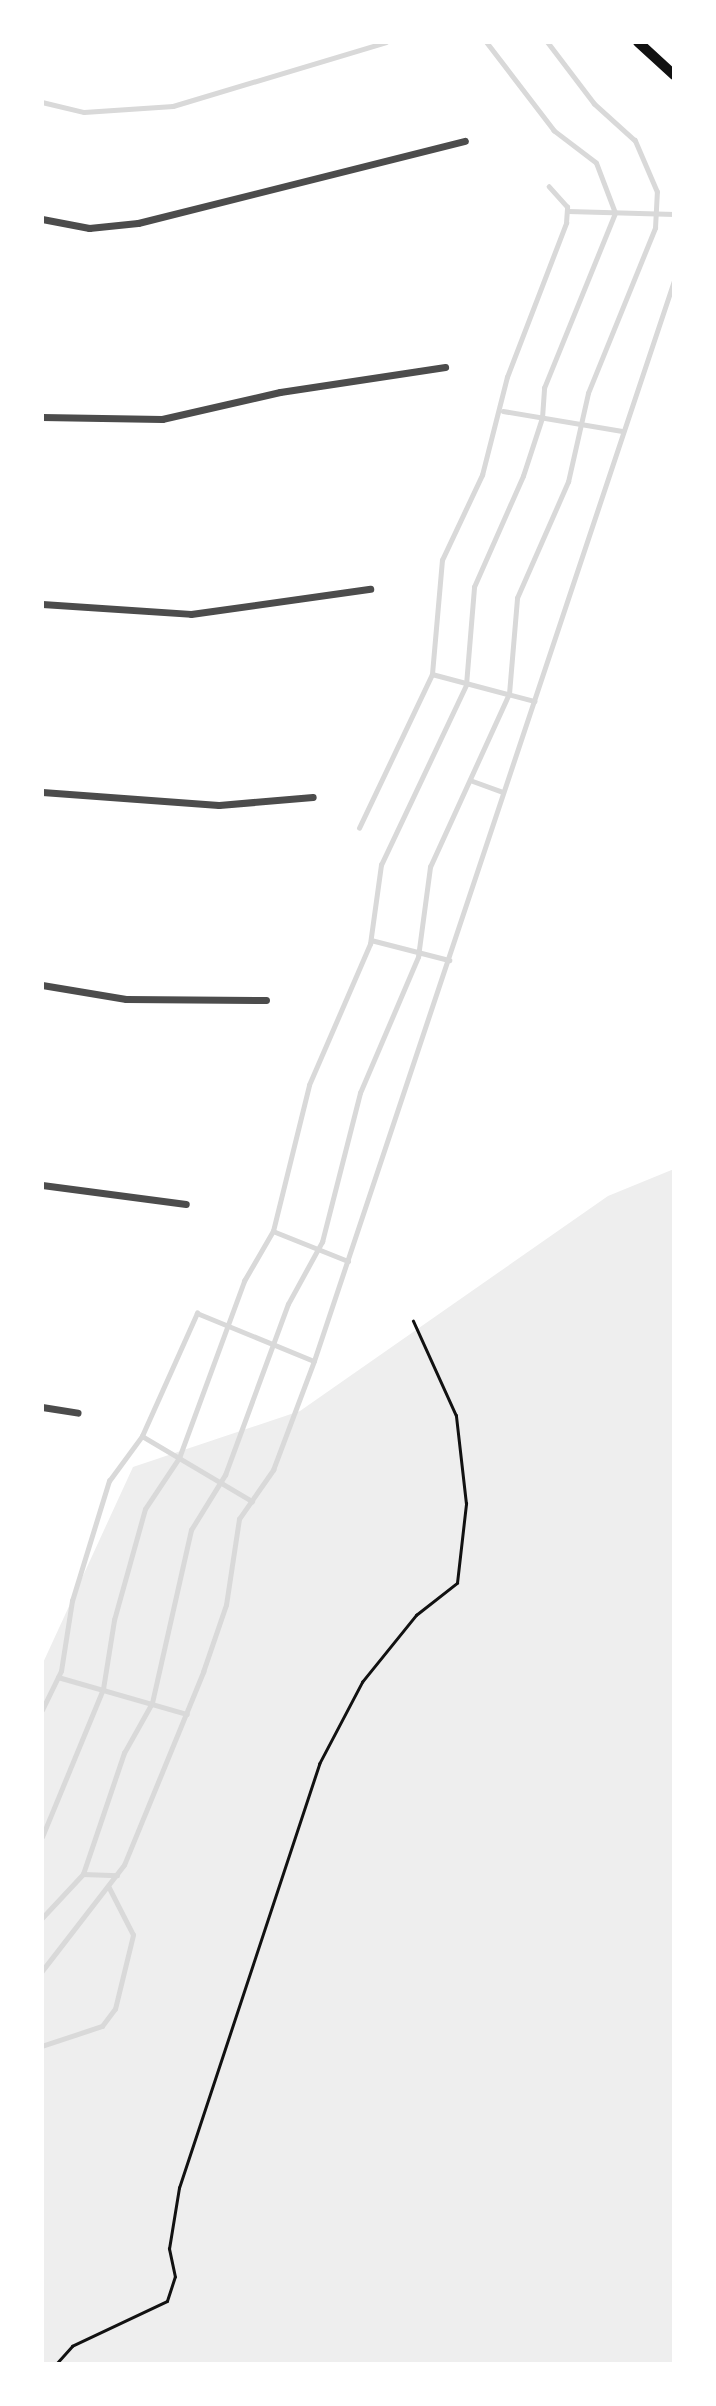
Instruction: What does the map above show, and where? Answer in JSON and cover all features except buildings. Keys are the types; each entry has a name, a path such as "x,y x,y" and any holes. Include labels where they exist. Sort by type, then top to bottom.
{"main road":[{"path":"638,42 674,75"}],"street":[{"path":"42,219 89,228 138,223 465,141"},
{"path":"42,417 162,419 314,386 445,367"},
{"path":"42,604 191,614 370,589"},
{"path":"42,792 219,805 313,797"},
{"path":"42,985 126,999 266,1000"},
{"path":"42,1185 186,1204"},
{"path":"42,1408 78,1413"}],"path":[{"path":"56,2364 72,2346 167,2301 175,2277 169,2249 179,2188 319,1765 362,1682 416,1615 457,1583 466,1504 456,1416 413,1321"}],"shaded area":[{"path":"674,1169 674,2364 42,2364 42,1665 133,1467 300,1411 608,1196"}],"waterway":[{"path":"42,102 84,112 173,106 386,42"},
{"path":"42,1837 103,1689 114,1620 145,1509 179,1458 244,1281 273,1231 309,1085 370,944 381,865 466,685 474,587 523,476 542,418 544,388 615,213 596,163 554,131 486,42"},
{"path":"42,1918 83,1874 124,1753 152,1703 191,1530 225,1475 288,1304 322,1242 360,1093 418,957 430,867 509,694 517,598 568,482 588,393 655,228 657,192 635,141 594,104 547,42"},
{"path":"359,828 432,674 442,560 482,475 507,377 566,223 567,207 549,187"},
{"path":"568,211 674,214"},
{"path":"42,1971 124,1865 203,1672 226,1605 239,1519 273,1470 314,1361 674,281"},
{"path":"503,411 623,431"},
{"path":"432,674 534,701"},
{"path":"470,780 503,792"},
{"path":"371,940 449,960"},
{"path":"273,1231 348,1261"},
{"path":"42,1710 61,1671 72,1601 109,1481 142,1436 197,1313 314,1361"},
{"path":"142,1436 252,1501"},
{"path":"58,1677 187,1714"},
{"path":"83,1874 117,1875"},
{"path":"42,2046 102,2026 115,2009 133,1935 109,1888"}]}
